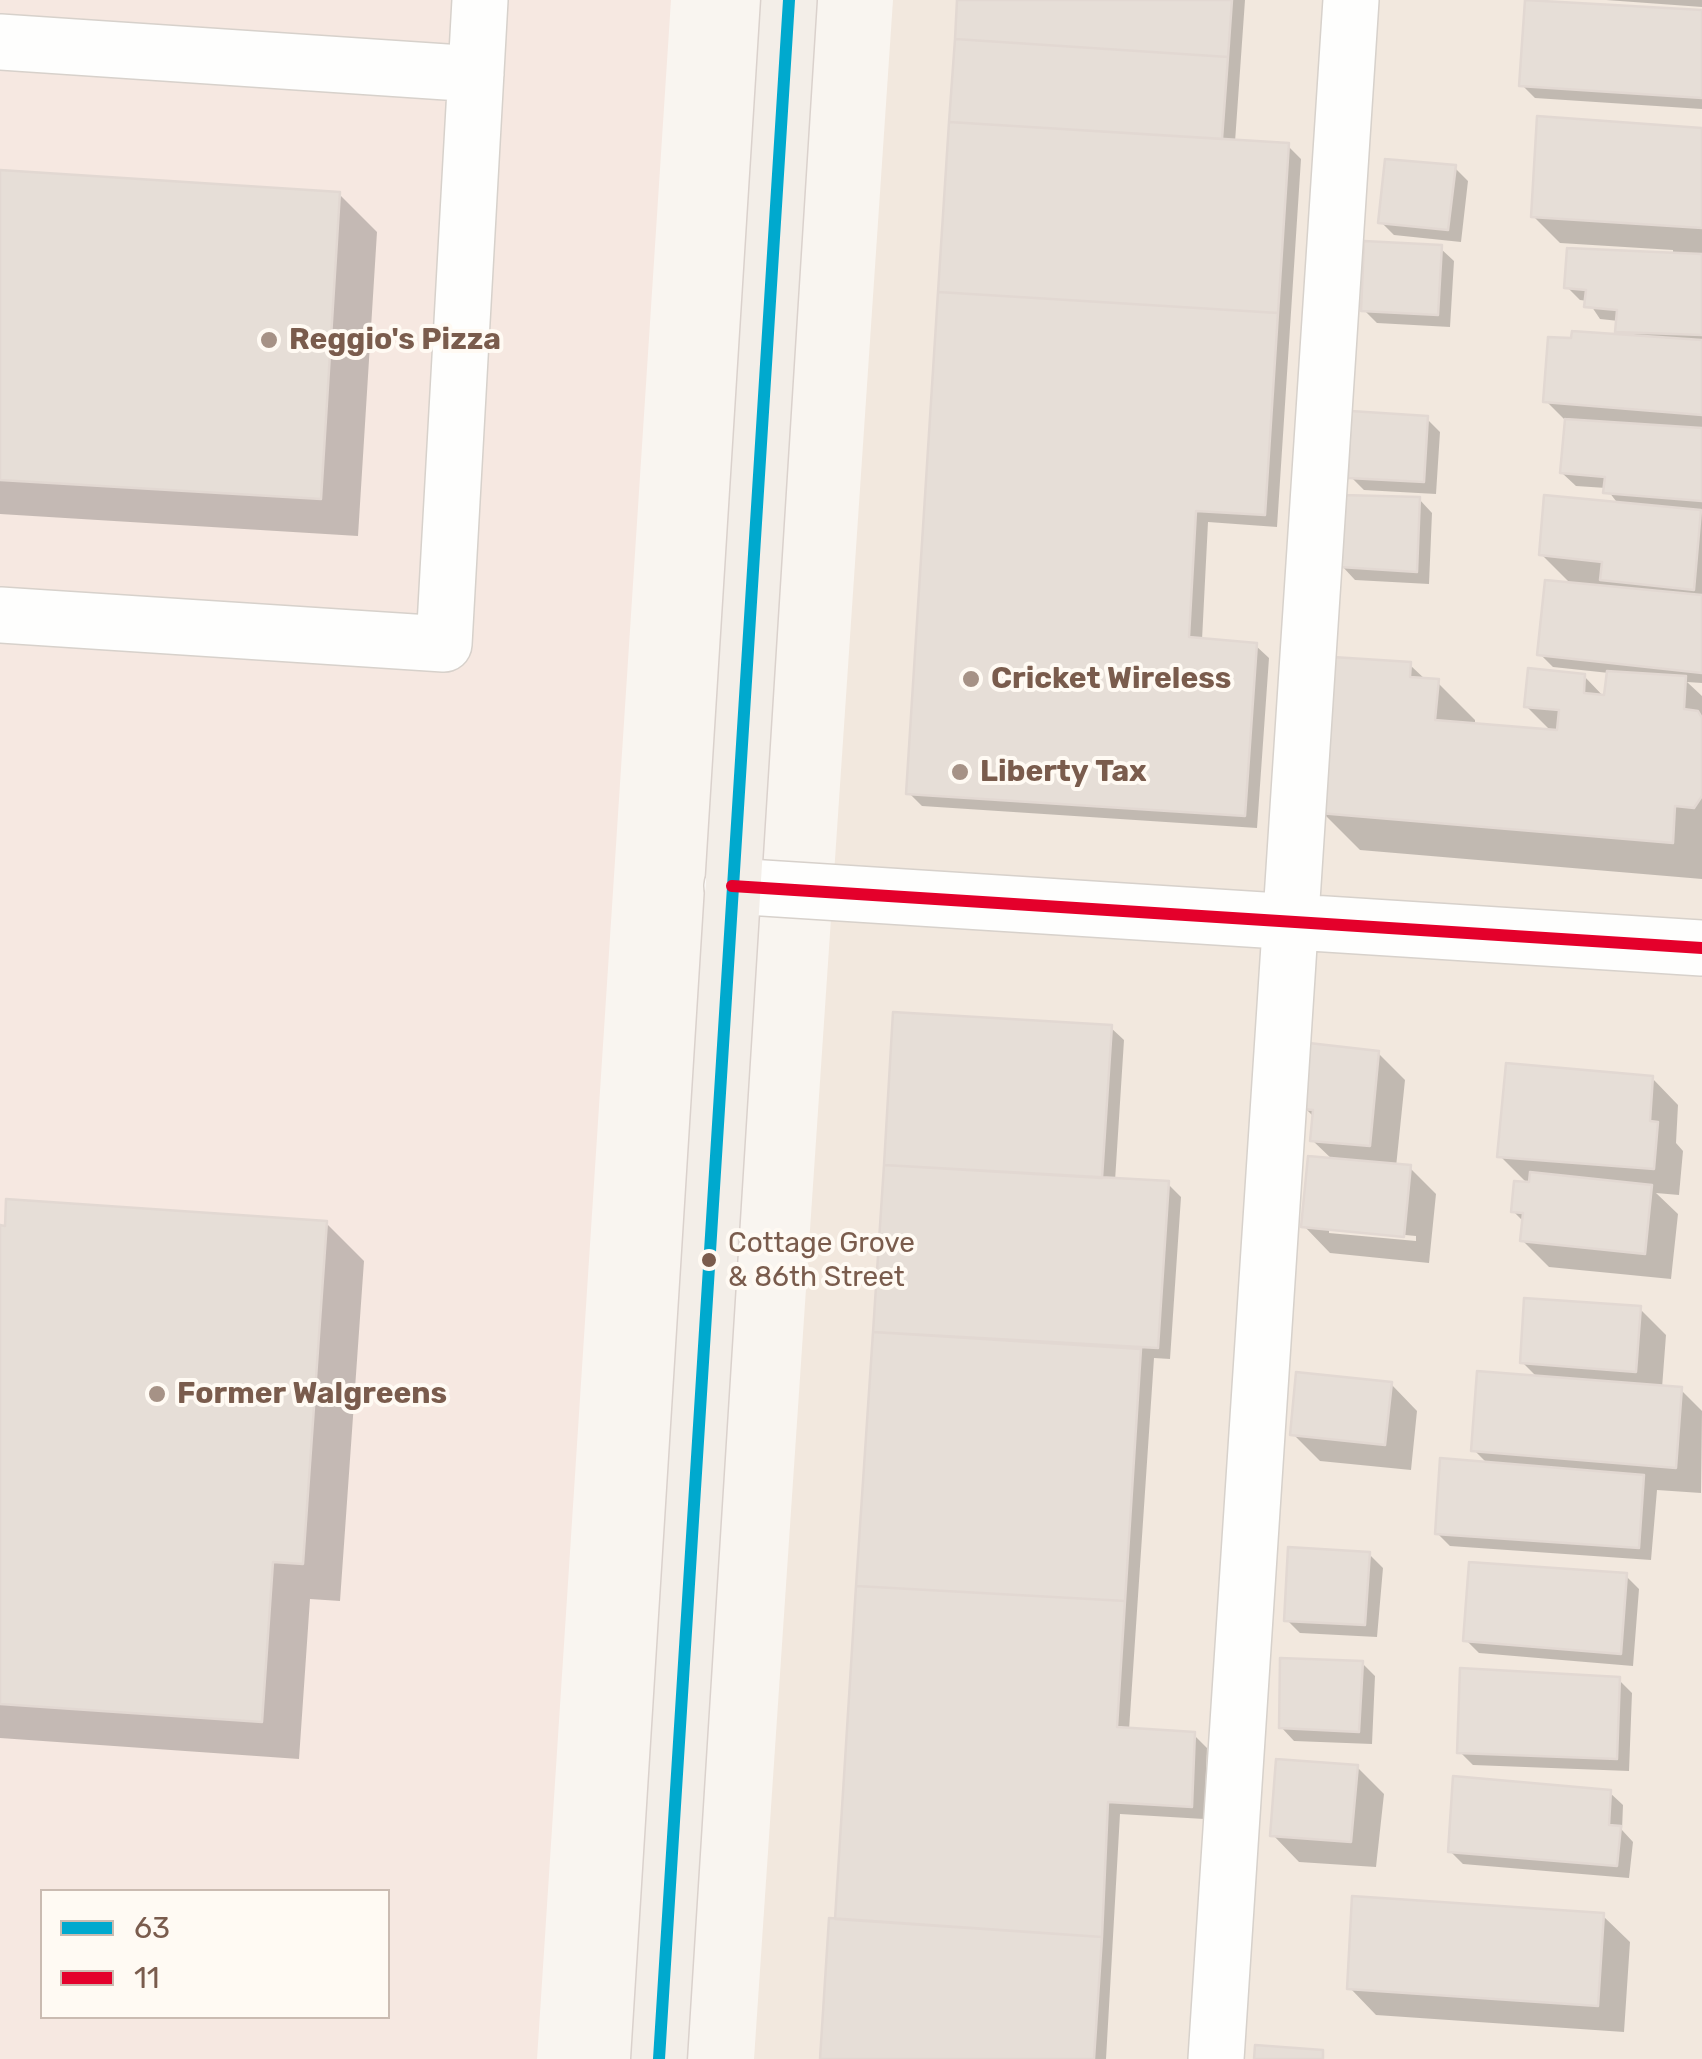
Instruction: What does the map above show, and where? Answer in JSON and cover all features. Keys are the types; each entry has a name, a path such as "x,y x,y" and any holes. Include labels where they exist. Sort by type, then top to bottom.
{"main road":[{"path":"658,2059 789,0"}],"street":[{"path":"0,616 444,644 480,0"},
{"path":"1216,2059 1351,0"},
{"path":"0,42 476,74"},
{"path":"732,886 1702,948"}],"shaded area":[{"path":"0,0 671,0 537,2059 0,2059"},
{"path":"893,0 1702,0 1702,2059 754,2059"}],"building":[{"path":"957,0 1232,0 1228,57 955,39"},
{"path":"1525,0 1702,10 1702,98 1519,86"},
{"path":"955,39 1228,57 1222,139 949,122"},
{"path":"1537,116 1702,128 1702,228 1531,217"},
{"path":"949,122 1289,143 1278,313 938,292"},
{"path":"1385,159 1456,165 1448,230 1378,223"},
{"path":"0,170 340,192 321,499 0,480"},
{"path":"1364,241 1442,245 1438,315 1361,311"},
{"path":"1567,248 1702,254 1702,335 1615,332 1617,310 1584,307 1586,290 1564,288"},
{"path":"938,292 1278,313 1265,515 1196,511 1189,637 1257,643 1245,816 906,794"},
{"path":"1572,331 1702,340 1702,415 1543,402 1548,337 1571,338"},
{"path":"1351,411 1428,416 1424,482 1348,478"},
{"path":"1565,419 1702,428 1702,501 1603,493 1605,477 1560,473"},
{"path":"1343,495 1420,497 1417,572 1340,567"},
{"path":"1544,495 1701,510 1694,590 1600,580 1602,562 1539,555"},
{"path":"1545,580 1702,595 1702,673 1537,655"},
{"path":"1333,657 1411,662 1410,677 1439,679 1435,720 1557,730 1559,710 1524,707 1528,668 1585,674 1584,693 1604,695 1607,671 1686,676 1684,709 1698,711 1702,718 1702,796 1694,808 1675,806 1673,843 1319,813"},
{"path":"893,1012 1112,1025 1102,1178 884,1165"},
{"path":"1309,1043 1379,1051 1370,1146 1310,1141 1313,1110 1302,1109"},
{"path":"1506,1063 1653,1076 1650,1121 1658,1122 1654,1169 1497,1157"},
{"path":"1308,1156 1411,1165 1404,1237 1301,1227"},
{"path":"884,1165 1169,1181 1158,1348 873,1332"},
{"path":"1530,1172 1652,1185 1645,1254 1520,1241 1523,1213 1511,1212 1514,1181 1529,1182"},
{"name":"Former Walgreens","path":"6,1199 327,1221 303,1564 273,1562 262,1722 0,1704 0,1225 5,1226"},
{"path":"1524,1298 1641,1306 1636,1372 1520,1363"},
{"path":"873,1332 1141,1349 1125,1601 856,1586"},
{"path":"1477,1371 1682,1387 1676,1468 1471,1451"},
{"path":"1296,1372 1392,1382 1385,1445 1290,1435"},
{"path":"1440,1458 1644,1475 1639,1548 1435,1534"},
{"path":"1288,1547 1370,1552 1365,1625 1284,1621"},
{"path":"1469,1562 1627,1573 1621,1654 1463,1641"},
{"path":"856,1586 1125,1601 1117,1727 1195,1732 1192,1807 1108,1802 1102,1937 835,1919"},
{"path":"1280,1658 1363,1661 1359,1732 1279,1728"},
{"path":"1460,1668 1620,1677 1617,1759 1457,1753"},
{"path":"1276,1759 1358,1765 1351,1842 1270,1836"},
{"path":"1453,1776 1611,1790 1609,1825 1621,1826 1617,1866 1448,1852"},
{"path":"1352,1896 1604,1913 1598,2006 1347,1989"},
{"path":"829,1918 1102,1937 1094,2059 820,2059"},
{"path":"1255,2045 1323,2050 1323,2059 1254,2059"}],"transit line":[{"name":"63","path":"659,2059 789,0"},
{"name":"11","path":"732,886 1702,948"}],"place":[{"name":"Reggio's Pizza","path":"269,340"},
{"name":"Cricket Wireless","path":"971,679"},
{"name":"Liberty Tax","path":"960,772"},
{"name":"Cottage Grove & 86th Street","path":"709,1260"},
{"name":"Former Walgreens","path":"157,1394"}]}
